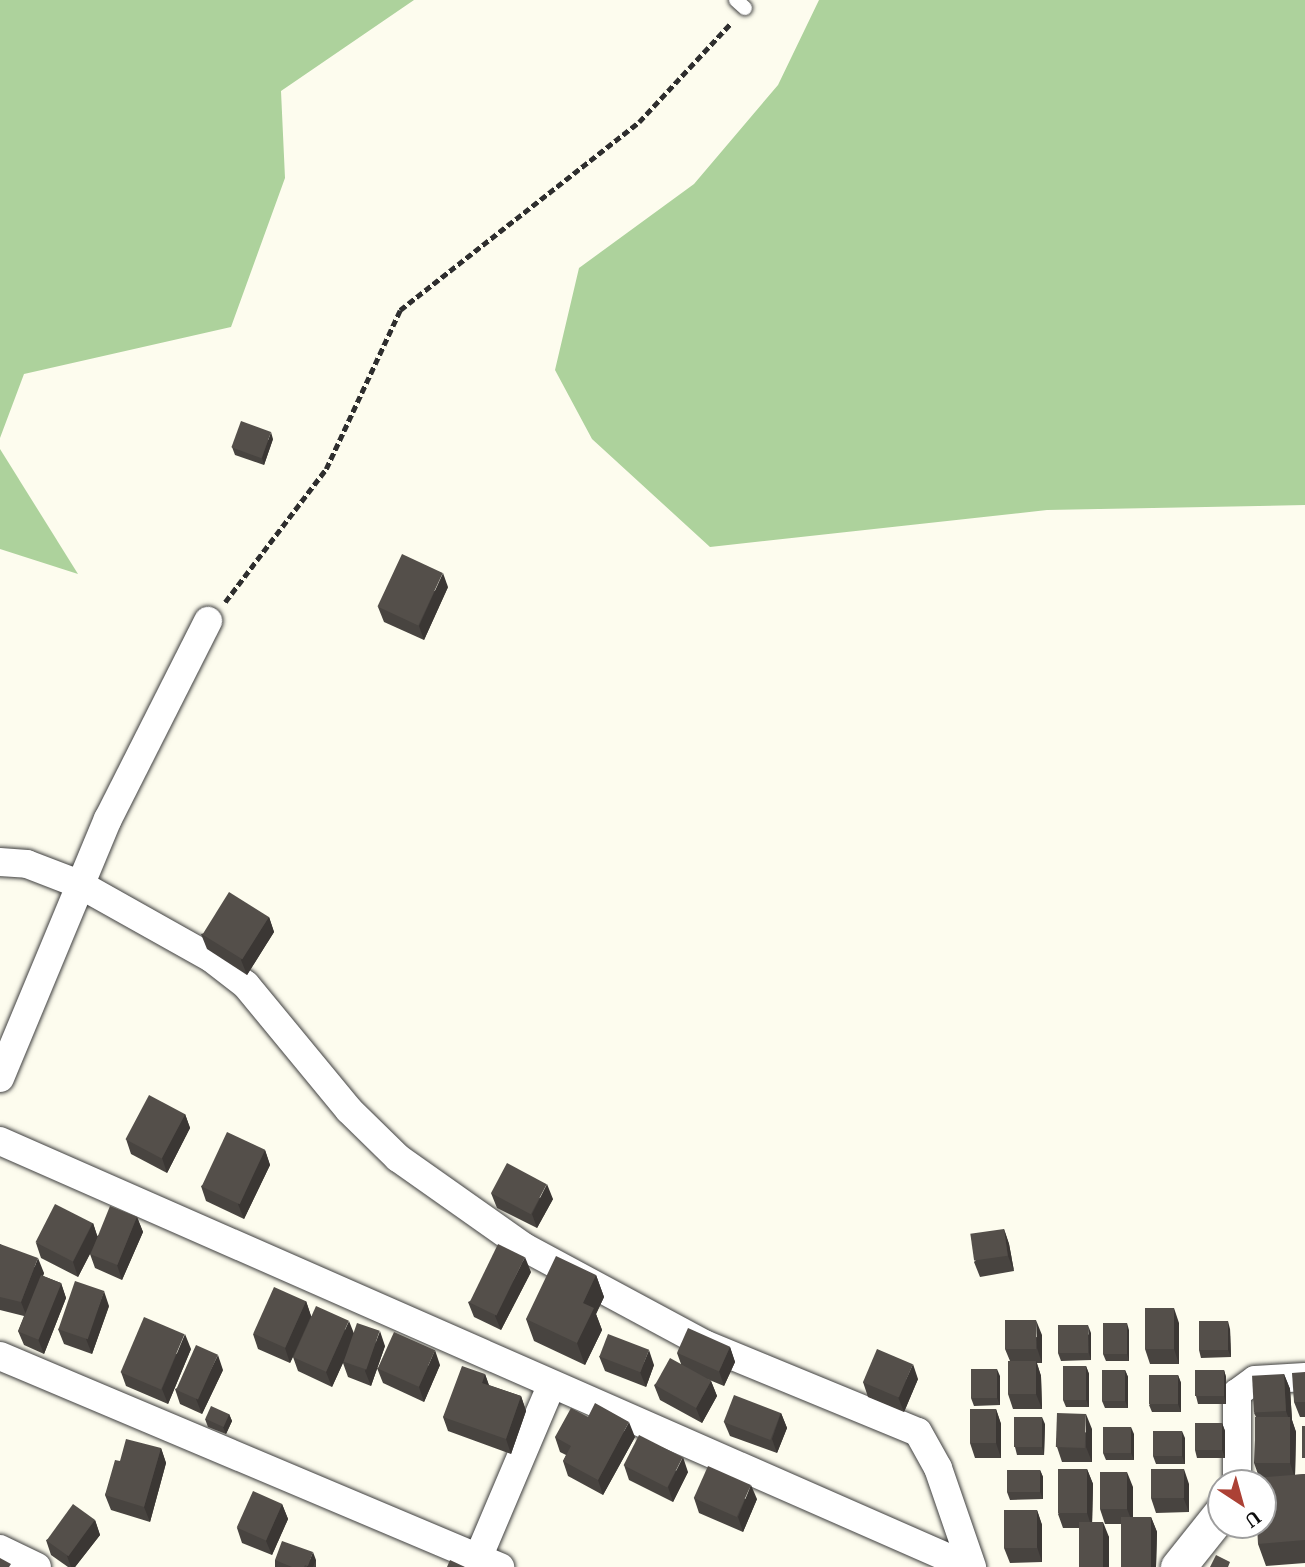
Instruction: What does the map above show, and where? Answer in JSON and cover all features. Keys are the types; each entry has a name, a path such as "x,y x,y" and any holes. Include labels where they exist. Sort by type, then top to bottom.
{"street":[{"path":"0,1078 79,884 208,621"},
{"path":"0,862 27,864 79,884 183,939 246,985 349,1110 398,1158 474,1216 673,1330 918,1432 938,1468 971,1567"},
{"path":"0,1141 254,1247 551,1386 971,1567"},
{"path":"0,1356 489,1562 551,1386"},
{"path":"1237,1469 1237,1393 1255,1380 1305,1377"},
{"path":"1178,1567 1207,1531"},
{"path":"0,1549 37,1567"}],"path":[{"path":"208,621 326,469 400,310 639,122 740,4"}],"green space":[{"path":"0,0 414,0 281,91 285,178 231,327 24,374 0,438"},
{"path":"819,0 1305,0 1305,505 1047,510 710,547 592,439 555,370 579,268 694,184 778,85"},
{"path":"0,449 78,574 0,549"}],"building":[{"path":"241,421 271,432 261,458 231,447"},
{"path":"402,554 443,573 418,626 377,607"},
{"path":"229,892 269,917 242,959 203,934"},
{"path":"149,1095 185,1114 162,1158 126,1139"},
{"path":"227,1132 265,1150 240,1204 202,1186"},
{"path":"507,1163 547,1184 531,1214 491,1193"},
{"path":"55,1204 92,1223 73,1261 35,1242"},
{"path":"110,1206 137,1217 117,1265 91,1254"},
{"path":"1004,1229 1008,1256 974,1260 970,1234"},
{"path":"0,1244 38,1258 21,1302 0,1297"},
{"path":"498,1244 525,1257 496,1316 470,1302"},
{"path":"556,1256 596,1275 583,1303 594,1308 577,1343 526,1319"},
{"path":"41,1275 61,1283 39,1340 18,1332"},
{"path":"75,1281 104,1291 88,1339 58,1329"},
{"path":"274,1287 306,1301 285,1348 253,1334"},
{"path":"316,1306 349,1321 326,1372 293,1357"},
{"path":"1145,1308 1174,1308 1174,1349 1145,1349"},
{"path":"144,1317 185,1334 161,1389 121,1372"},
{"path":"1005,1320 1036,1320 1036,1349 1005,1349"},
{"path":"1199,1321 1228,1321 1228,1350 1199,1350"},
{"path":"357,1323 380,1331 366,1370 344,1362"},
{"path":"1103,1323 1127,1323 1127,1354 1103,1354"},
{"path":"1058,1325 1088,1325 1088,1353 1058,1353"},
{"path":"688,1328 730,1347 719,1371 677,1353"},
{"path":"394,1332 435,1350 419,1387 378,1369"},
{"path":"608,1334 649,1350 640,1372 599,1356"},
{"path":"196,1345 218,1355 198,1400 176,1390"},
{"path":"877,1349 913,1364 899,1397 863,1382"},
{"path":"670,1358 711,1381 696,1408 655,1385"},
{"path":"1008,1361 1036,1361 1036,1394 1008,1394"},
{"path":"462,1366 485,1374 482,1383 521,1396 506,1439 443,1417"},
{"path":"1063,1366 1086,1366 1086,1400 1063,1400"},
{"path":"971,1369 997,1369 997,1398 971,1398"},
{"path":"1102,1370 1125,1370 1125,1401 1102,1401"},
{"path":"1195,1370 1224,1370 1224,1396 1195,1396"},
{"path":"1305,1372 1305,1402 1294,1402 1292,1373"},
{"path":"1284,1374 1286,1411 1254,1413 1252,1376"},
{"path":"1149,1375 1178,1375 1178,1404 1149,1404"},
{"path":"734,1395 781,1413 770,1440 724,1422"},
{"path":"595,1403 629,1422 598,1480 563,1461 571,1446 555,1437 571,1408 588,1417"},
{"path":"211,1406 229,1414 224,1427 205,1419"},
{"path":"970,1409 996,1409 996,1443 970,1443"},
{"path":"1057,1413 1086,1414 1085,1448 1056,1447"},
{"path":"1014,1417 1042,1417 1042,1447 1014,1447"},
{"path":"1255,1417 1290,1417 1290,1463 1255,1463"},
{"path":"1195,1423 1222,1423 1222,1450 1195,1450"},
{"path":"1302,1426 1305,1426 1305,1458 1302,1458"},
{"path":"1103,1427 1131,1427 1131,1453 1103,1453"},
{"path":"1153,1431 1182,1431 1182,1456 1153,1456"},
{"path":"639,1435 683,1457 667,1488 624,1465"},
{"path":"126,1439 161,1448 144,1507 105,1495 115,1460 120,1461"},
{"path":"708,1466 751,1485 737,1517 694,1498"},
{"path":"1058,1469 1087,1469 1087,1513 1058,1513"},
{"path":"1151,1469 1184,1469 1184,1498 1151,1498"},
{"path":"1007,1470 1040,1470 1040,1492 1007,1492"},
{"path":"1100,1472 1127,1472 1127,1509 1100,1509"},
{"path":"1305,1474 1305,1540 1258,1544 1258,1539 1277,1539 1277,1476"},
{"path":"253,1491 282,1504 266,1541 237,1528"},
{"path":"73,1504 95,1520 68,1556 47,1540"},
{"path":"1004,1510 1037,1510 1037,1548 1004,1548"},
{"path":"1121,1517 1151,1517 1151,1567 1121,1567"},
{"path":"1079,1522 1103,1522 1103,1567 1079,1567"},
{"path":"282,1541 313,1552 308,1566 292,1567 275,1560"},
{"path":"1216,1555 1230,1562 1228,1567 1210,1567"},
{"path":"0,1558 11,1564 9,1567 0,1567"},
{"path":"450,1560 465,1567 447,1567"}]}
